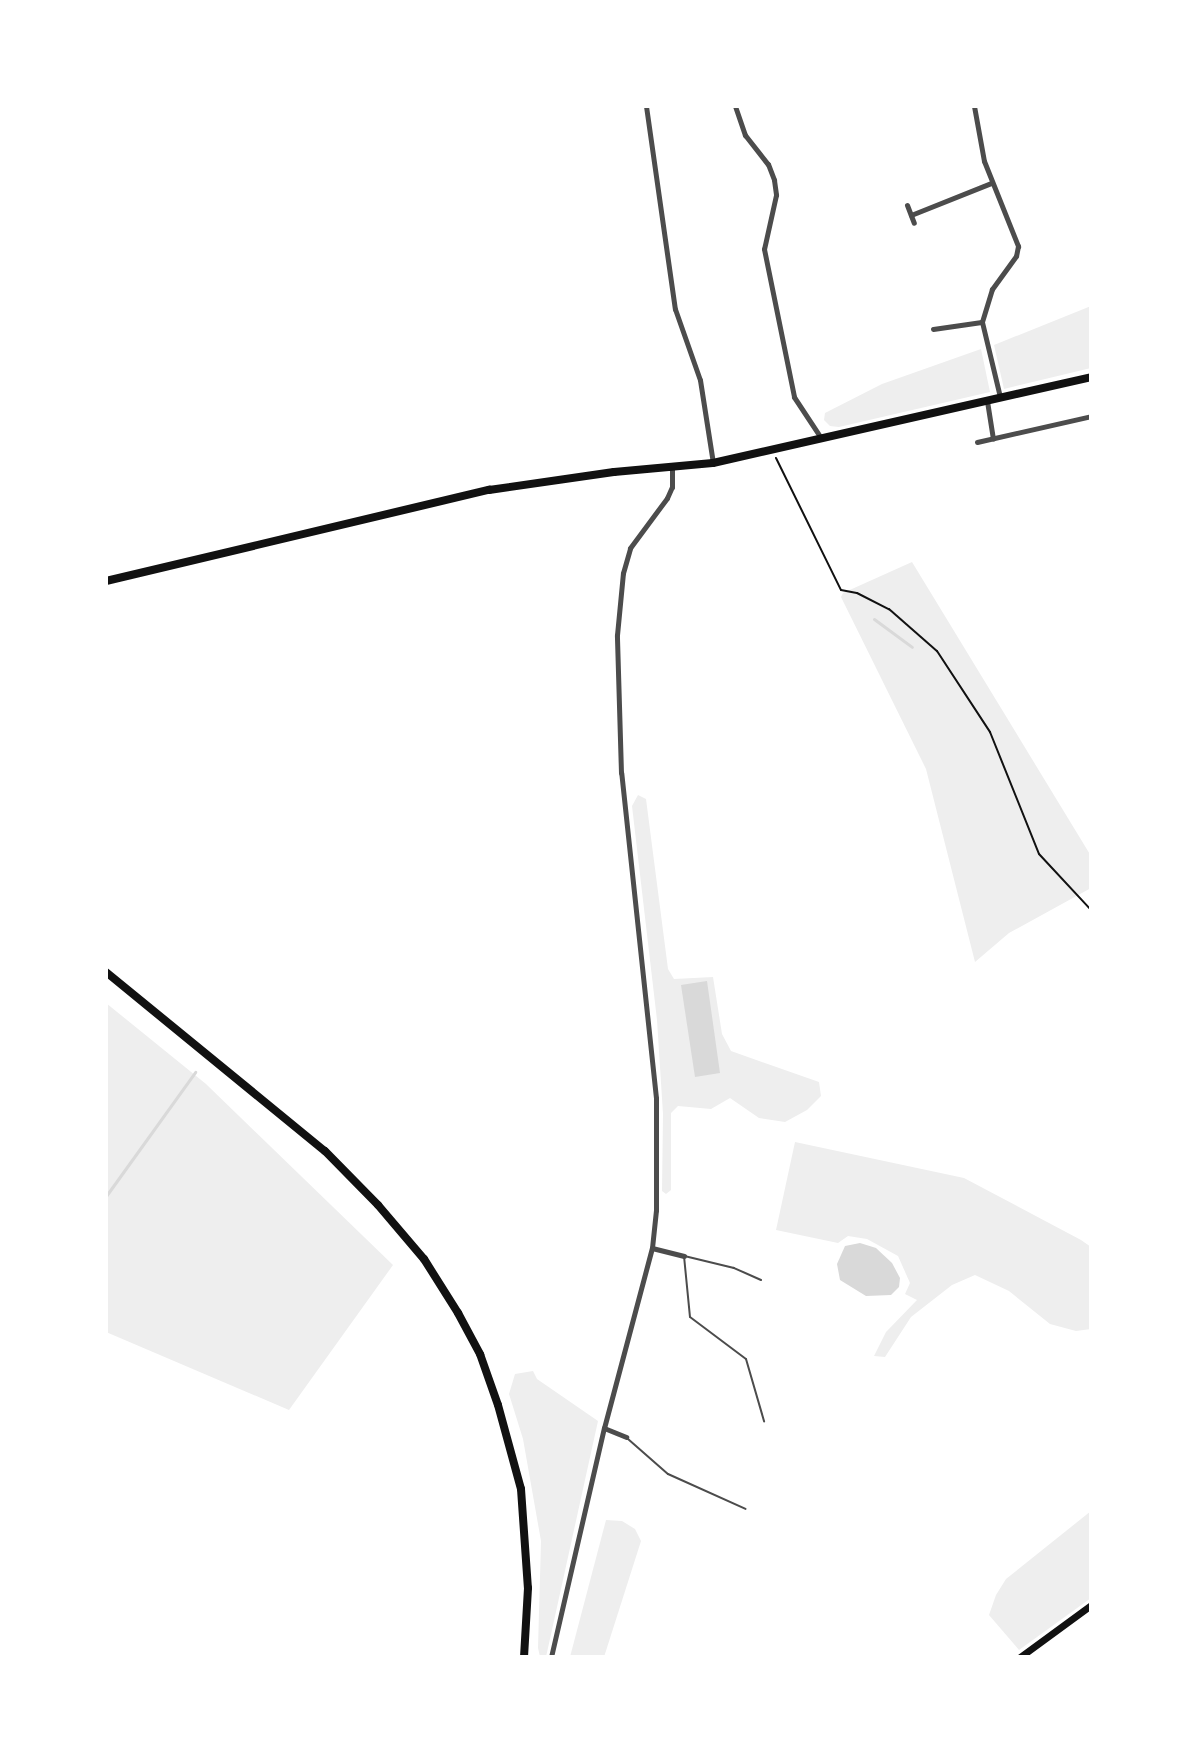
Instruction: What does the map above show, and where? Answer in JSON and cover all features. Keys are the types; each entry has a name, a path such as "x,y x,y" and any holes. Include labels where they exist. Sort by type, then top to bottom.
{"main road":[{"path":"106,581 489,490 614,472 713,463 1091,377"},
{"path":"106,972 325,1151 378,1205 424,1259 458,1313 480,1354 498,1405 521,1489 528,1588 524,1657"},
{"path":"1020,1657 1091,1605"}],"street":[{"path":"646,106 675,309 700,380 713,463"},
{"path":"735,106 745,135 768,164 774,180 776,195 764,249 794,397 821,438"},
{"path":"974,106 991,183 1018,246 1016,256 988,296 982,322 1000,397"},
{"path":"911,215 991,183"},
{"path":"907,205 914,223"},
{"path":"933,329 982,322"},
{"path":"986,400 993,439"},
{"path":"977,442 1091,416"},
{"path":"551,1657 604,1428 652,1248 658,1164 656,1098 621,773 617,635 623,573 630,548 667,498 672,487 672,469"},
{"path":"652,1248 684,1256"},
{"path":"604,1428 626,1437"}],"lane":[{"path":"761,1280 734,1268 684,1256 690,1317 746,1359 764,1421"},
{"path":"626,1437 668,1474 746,1509"}],"path":[{"path":"772,450 841,590 857,593 889,609 937,651 990,732 1039,854 1091,910"}],"shaded area":[{"path":"1091,306 1091,368 1004,389 994,345"},
{"path":"981,349 990,392 839,427 830,426 824,420 825,413 882,384"},
{"path":"912,562 1091,856 1091,888 1009,933 975,962 926,769 841,597 843,593"},
{"path":"638,795 646,799 668,969 674,979 713,977 722,1034 731,1051 819,1082 821,1096 807,1110 785,1122 759,1118 730,1098 711,1109 678,1106 671,1113 671,1190 666,1194 662,1191 663,1114 657,1020 632,806"},
{"path":"707,981 720,1073 695,1077 681,985"},
{"path":"106,1003 206,1084 393,1265 289,1410 106,1332"},
{"path":"795,1142 964,1178 1081,1240 1091,1247 1091,1329 1076,1331 1050,1324 1009,1291 975,1275 952,1285 911,1317 885,1357 874,1356 886,1332 917,1300 905,1294 910,1283 898,1256 867,1239 848,1236 838,1243 776,1230"},
{"path":"860,1243 876,1248 892,1263 900,1278 899,1287 891,1295 866,1296 840,1280 837,1264 845,1246"},
{"path":"533,1371 537,1379 598,1421 546,1657 540,1657 538,1648 541,1541 523,1439 509,1394 515,1374"},
{"path":"1091,1511 1091,1598 1019,1650 989,1615 996,1595 1006,1579"},
{"path":"606,1520 622,1521 635,1529 641,1541 604,1657 570,1657"}],"waterway":[{"path":"874,619 912,647"},
{"path":"106,1196 195,1072"}]}
